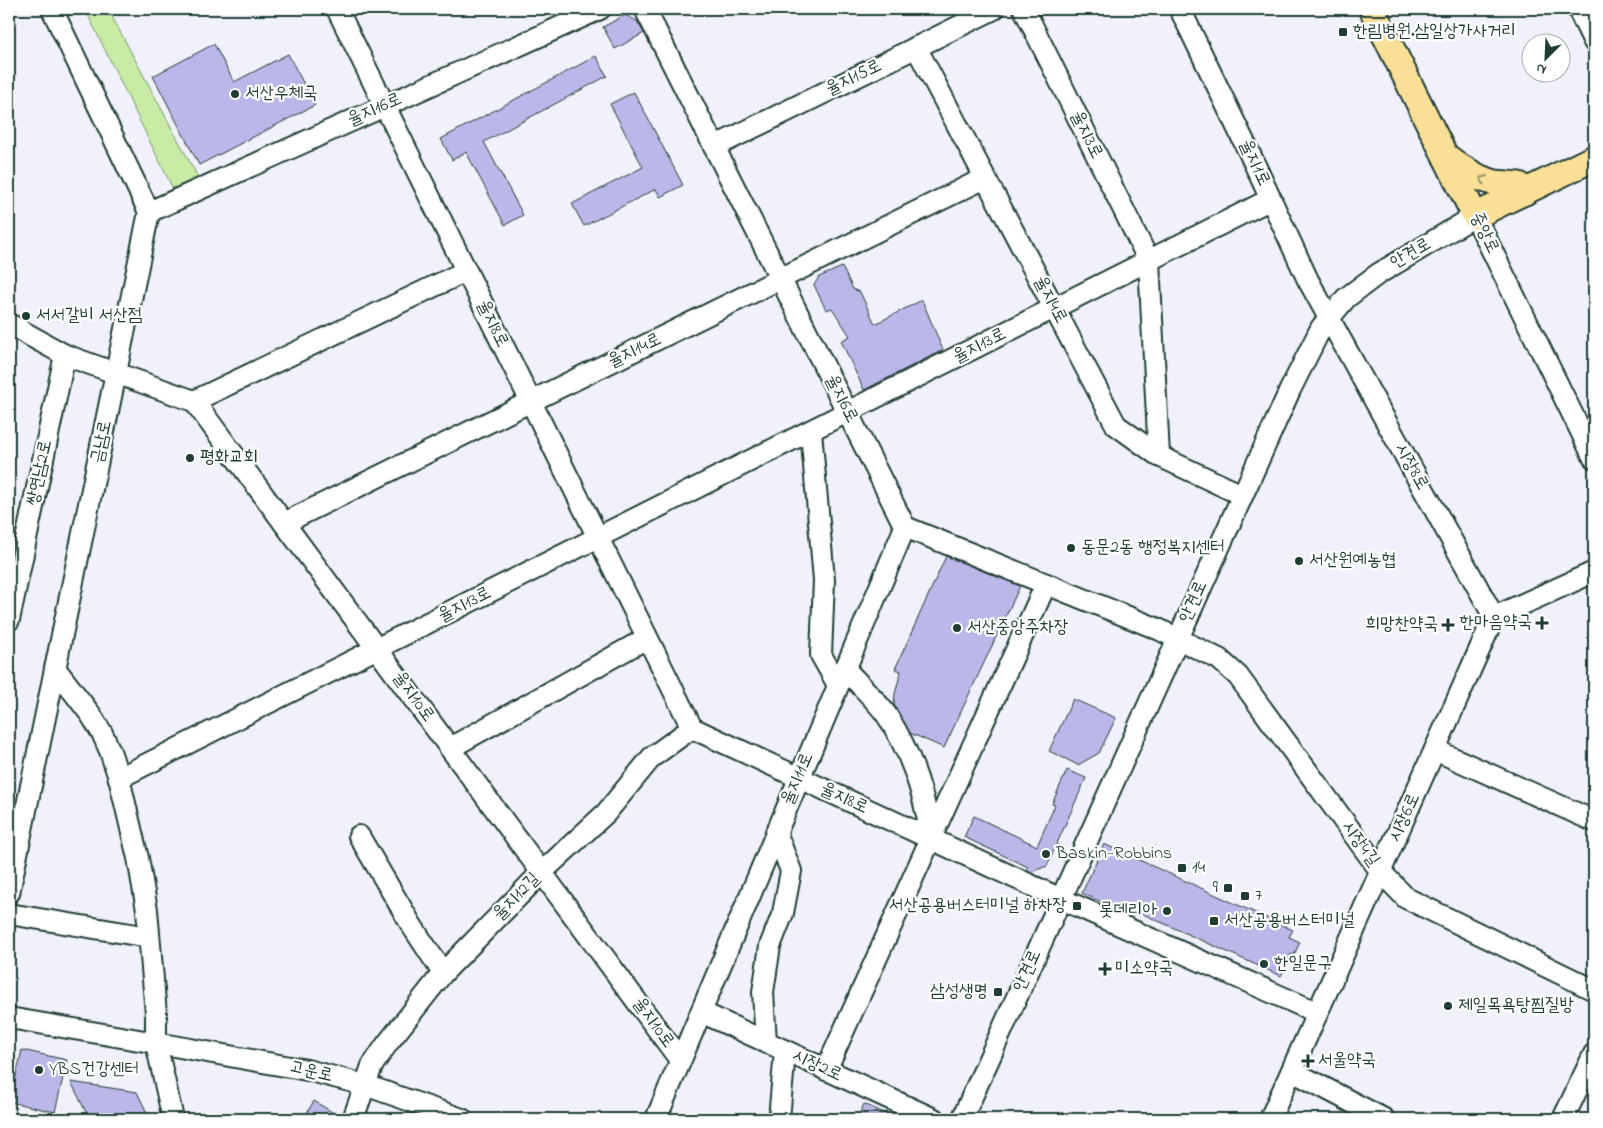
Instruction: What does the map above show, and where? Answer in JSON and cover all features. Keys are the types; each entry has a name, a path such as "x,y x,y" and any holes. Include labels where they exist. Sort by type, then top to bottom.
{"main road":[{"name":"중앙로","path":"1372,9 1475,216"},
{"path":"1445,155 1459,166 1480,178 1495,183 1518,185 1525,192"},
{"name":"안견로","path":"1475,216 1594,158"}],"street":[{"path":"52,9 150,212"},
{"name":"율지8로","path":"337,9 692,728 1061,899 1318,1014"},
{"name":"율지16로","path":"150,212 600,9"},
{"name":"율지6로","path":"645,9 905,526"},
{"name":"율지15로","path":"714,147 994,9"},
{"name":"율지3로","path":"1024,9 1149,261"},
{"name":"율지1로","path":"1180,9 1308,280 1329,317"},
{"path":"1578,9 1594,42"},
{"name":"율지4로","path":"916,47 1116,425 1159,456 1242,495"},
{"name":"율지14로","path":"284,523 985,178"},
{"name":"율지13로","path":"119,778 1271,199"},
{"name":"금남로","path":"9,893 150,212"},
{"name":"안견로","path":"962,1119 1177,638 1304,360 1329,317 1346,298 1367,281 1475,216"},
{"name":"중앙로","path":"1475,216 1594,458"},
{"path":"1149,261 1159,456"},
{"path":"9,324 65,355 194,401 466,271"},
{"name":"시장8로","path":"1329,317 1494,617"},
{"name":"쌍연남2로","path":"9,620 65,355"},
{"name":"율지10로","path":"194,401 680,1060"},
{"path":"811,431 824,580 821,655 885,714 904,748 916,775 927,808 931,839"},
{"path":"905,526 1177,638"},
{"name":"율지11로","path":"656,1119 905,526"},
{"path":"1494,617 1594,572"},
{"path":"826,1070 1046,584"},
{"name":"시장6로","path":"1270,1119 1494,617"},
{"path":"450,748 648,638"},
{"name":"시장4길","path":"1177,638 1219,659 1232,670 1381,872 1406,898 1594,990"},
{"path":"55,668 91,715 102,733 119,778 138,858 147,910 156,1014 156,1043 173,1119"},
{"name":"율지12길","path":"353,1119 372,1066 443,973 542,872 606,813 652,757 692,728"},
{"path":"1435,750 1594,821"},
{"path":"766,1042 763,992 770,946 783,913 791,871 776,832"},
{"path":"359,836 412,926 443,973"},
{"path":"9,914 149,937"},
{"name":"시장2로","path":"701,1012 934,1119"},
{"name":"고운로","path":"9,1018 284,1065 365,1085 436,1114 462,1119"},
{"path":"779,1119 785,1051"},
{"path":"1563,1119 1594,1054"},
{"path":"1292,1070 1384,1119"}],"green space":[{"path":"85,9 108,9 200,181 174,191"}],"building":[{"path":"625,15 637,21 644,33 615,49 603,27"},
{"name":"서산우체국","path":"214,44 234,82 288,54 315,105 199,165 153,76"},
{"path":"596,56 607,76 484,142 523,215 505,225 466,152 452,160 441,139"},
{"path":"634,92 683,185 660,197 656,189 584,226 572,204 643,167 610,104"},
{"path":"842,267 853,289 860,292 875,324 922,300 943,350 864,390 841,341 850,336 832,308 826,310 814,285 819,277"},
{"name":"서산중앙주차장","path":"946,556 1020,586 944,748 910,733 894,705 901,671 895,669"},
{"path":"1073,699 1116,718 1099,753 1078,765 1049,751"},
{"path":"1067,770 1086,778 1047,866 1031,872 1027,870 1028,867 964,837 974,816 1037,846 1055,805 1052,804"},
{"name":"서산공용버스터미널","path":"1104,844 1293,930 1289,937 1300,942 1294,955 1291,954 1281,976 1125,906 1122,912 1082,893"},
{"path":"22,1050 67,1060 55,1112 10,1102"},
{"path":"71,1082 137,1092 150,1119 116,1119 88,1116"},
{"path":"314,1101 342,1118 303,1119"},
{"path":"864,1104 898,1119 857,1119"}],"place":[{"name":"한림병원.삼일상가사거리","path":"1343,32"},
{"name":"서산우체국","path":"235,94"},
{"name":"서서갈비 서산점","path":"26,316"},
{"name":"평화교회","path":"190,458"},
{"name":"동문2동 행정복지센터","path":"1071,548"},
{"name":"서산원예농협","path":"1299,561"},
{"name":"한마음약국","path":"1542,623"},
{"name":"희망찬약국","path":"1448,625"},
{"name":"서산중앙주차장","path":"957,628"},
{"name":"Baskin-Robbins","path":"1046,854"},
{"name":"14","path":"1182,868"},
{"name":"9","path":"1228,888"},
{"name":"7","path":"1245,896"},
{"name":"서산공용버스터미널 하차장","path":"1077,906"},
{"name":"롯데리아","path":"1167,911"},
{"name":"서산공용버스터미널","path":"1214,921"},
{"name":"한일문구","path":"1264,964"},
{"name":"미소약국","path":"1105,969"},
{"name":"삼성생명","path":"998,992"},
{"name":"제일목욕탕찜질방","path":"1448,1006"},
{"name":"서울약국","path":"1308,1061"},
{"name":"YBS건강센터","path":"39,1070"}]}
